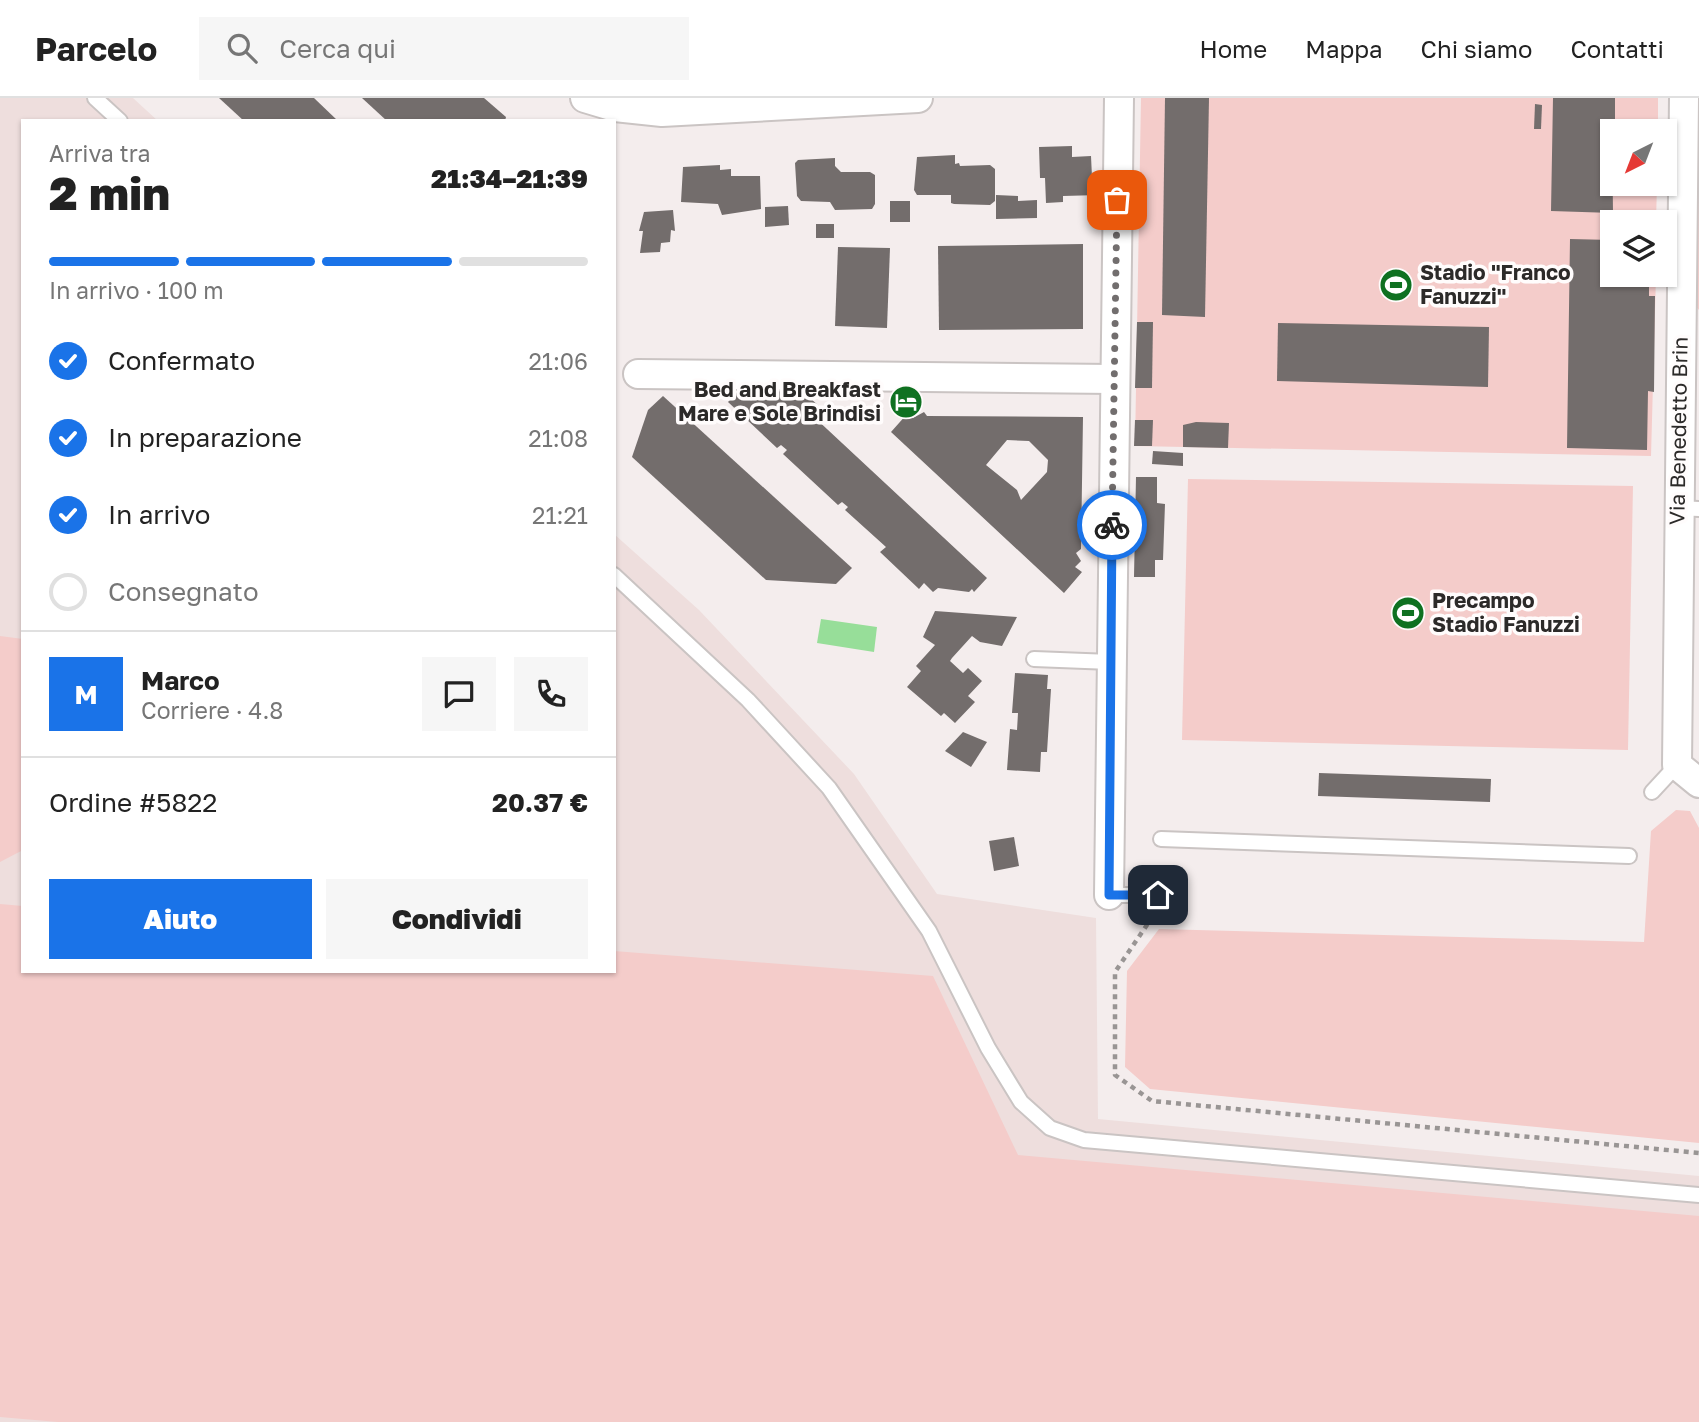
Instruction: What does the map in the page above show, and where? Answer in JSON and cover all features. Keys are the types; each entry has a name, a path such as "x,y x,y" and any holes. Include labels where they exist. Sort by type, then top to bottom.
{"street":[{"path":"585,98 615,107 662,112 918,98"},
{"path":"1109,895 1113,379 1119,98"},
{"name":"Via Benedetto Brin","path":"1676,765 1688,508 1684,98"},
{"path":"638,374 1113,379"},
{"path":"1676,765 1699,783"}],"lane":[{"path":"95,98 118,119"},
{"path":"616,577 748,700 828,788 929,931 988,1048 1021,1102 1050,1128 1084,1140 1699,1195"},
{"path":"1034,659 1111,662"},
{"path":"1652,792 1676,765"},
{"path":"1161,839 1629,856"},
{"path":"1109,895 1158,902"}],"path":[{"path":"1158,902 1115,972 1115,1075 1152,1101 1699,1153"}],"shaded area":[{"path":"0,98 133,98 156,119 21,119 21,973 616,973 616,536 699,610 854,774 937,894 1096,918 1098,1119 1699,1176 1699,1422 0,1422"},
{"name":"Stadio \"Franco Fanuzzi\"","path":"1141,98 1658,98 1658,119 1600,119 1600,196 1657,196 1656,210 1600,210 1600,287 1656,287 1651,456 1135,446"},
{"path":"1699,154 1699,310 1693,303"},
{"name":"Precampo Stadio Fanuzzi","path":"1188,479 1633,486 1628,750 1182,740"},
{"path":"821,619 877,627 874,652 817,643"},
{"path":"0,636 21,639 21,851 0,862"},
{"path":"1676,810 1690,811 1699,828 1699,1143 1150,1089 1125,1067 1127,971 1159,929 1644,942 1651,831"},
{"path":"0,904 21,906 21,973 616,973 616,951 933,976 1018,1155 1699,1216 1699,1422 58,1422 0,1417"}],"building":[{"path":"219,98 314,98 336,119 242,119"},
{"path":"362,98 484,98 506,117 506,119 385,119"},
{"path":"1165,98 1209,98 1205,317 1162,315"},
{"path":"1553,98 1615,98 1615,119 1600,119 1600,196 1613,196 1613,210 1600,210 1600,213 1551,211"},
{"path":"1535,104 1542,105 1541,129 1534,129"},
{"path":"1072,146 1072,157 1091,156 1092,177 1098,177 1099,195 1063,196 1063,202 1046,203 1045,178 1040,178 1039,147"},
{"path":"955,155 955,164 959,163 960,166 990,165 995,169 995,201 990,205 954,204 951,203 951,195 917,195 914,190 917,157"},
{"path":"835,158 835,166 841,172 870,172 875,175 875,204 872,209 835,210 830,202 801,201 797,196 795,163 798,160"},
{"path":"720,165 720,170 731,169 731,176 760,176 761,209 722,215 718,204 681,202 683,167"},
{"path":"996,195 1018,196 1018,201 1037,200 1037,218 996,219"},
{"path":"890,201 910,201 910,222 890,222"},
{"path":"788,206 789,225 765,227 765,207"},
{"path":"673,210 675,231 671,230 670,242 661,243 660,252 640,253 643,231 639,231 644,212"},
{"path":"816,224 834,224 834,238 816,238"},
{"path":"1570,239 1600,240 1600,287 1649,287 1649,296 1655,296 1654,392 1648,391 1647,450 1567,448"},
{"path":"1083,244 1083,329 939,330 938,246"},
{"path":"838,247 890,248 887,328 835,326"},
{"path":"1137,322 1153,322 1152,388 1135,388"},
{"path":"1278,323 1489,327 1488,387 1277,381"},
{"path":"802,382 812,393 809,397 821,408 813,416 987,578 974,592 972,589 969,592 938,588 933,592 924,583 919,589 880,552 886,547 845,510 848,507 842,502 838,505 783,454 787,450 781,445 777,448 728,402 744,385 750,390 755,385 788,383 795,390"},
{"path":"663,396 852,568 836,584 766,580 632,457 648,410"},
{"path":"924,412 927,416 1083,417 1081,549 1076,553 1081,561 1075,567 1082,572 1064,593 891,432 907,414 913,418","holes":["1007,440 1029,441 1048,460 1047,472 1021,500 1017,490 986,465"]},
{"path":"1135,420 1153,420 1152,446 1134,446"},
{"path":"1196,422 1229,423 1228,448 1183,447 1183,425"},
{"path":"1153,451 1183,453 1183,466 1152,464"},
{"path":"1136,477 1157,477 1157,503 1165,504 1163,560 1155,560 1155,577 1134,577"},
{"path":"935,611 1017,617 1002,646 980,642 972,636 950,661 963,673 968,668 982,681 968,696 975,702 955,723 944,713 941,716 907,687 921,671 916,666 935,645 923,637"},
{"path":"1015,673 1048,675 1047,689 1051,689 1047,752 1041,752 1040,772 1007,770 1010,729 1017,730 1018,713 1012,713"},
{"path":"963,732 987,742 971,767 945,751"},
{"path":"1319,773 1491,779 1490,802 1318,796"},
{"path":"1014,837 1019,866 994,871 989,841"}],"way so far":[{"path":"1112,525 1117,200"}],"place":[{"name":"Stadio \"Franco Fanuzzi\"","path":"1396,285"},
{"name":"Bed and Breakfast Mare e Sole Brindisi","path":"906,402"},
{"name":"Precampo Stadio Fanuzzi","path":"1408,613"}],"route":[{"path":"1112,525 1109,895 1158,895"}]}
